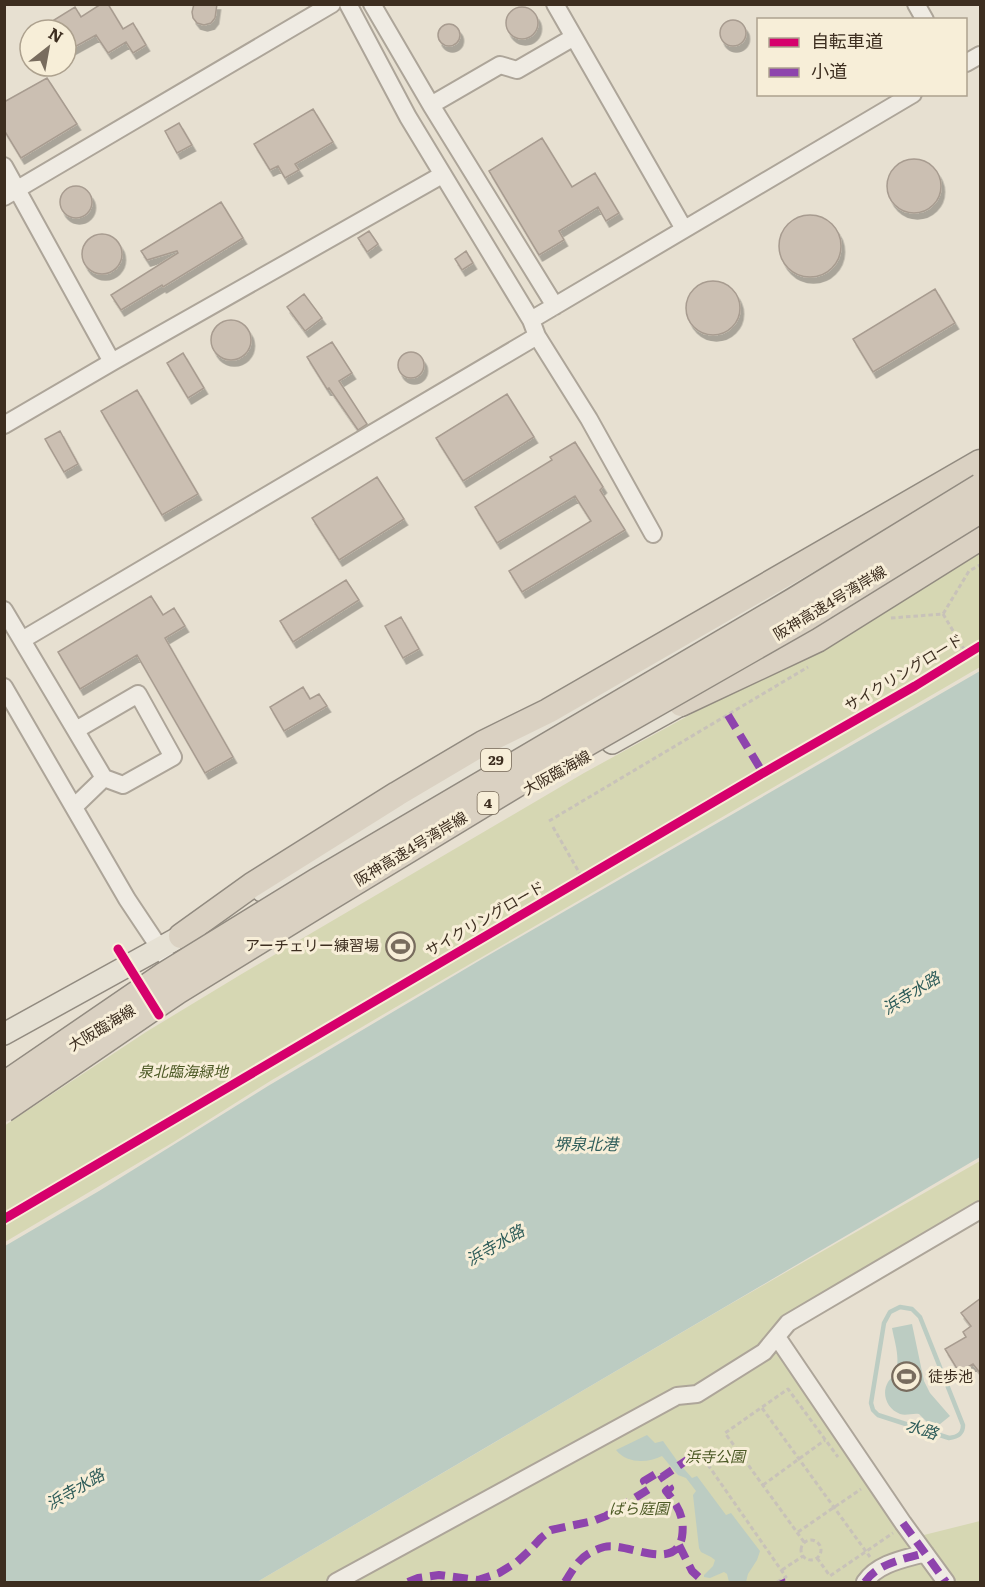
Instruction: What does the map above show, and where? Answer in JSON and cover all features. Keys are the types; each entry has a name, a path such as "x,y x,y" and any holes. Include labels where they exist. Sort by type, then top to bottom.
{"highway":[{"path":"181,936 252,885 483,743 548,711 981,462"},
{"name":"阪神高速4号湾岸線","path":"4,1085 173,977 316,881 794,600 981,486"},
{"name":"阪神高速4号湾岸線","path":"4,1110 177,992 305,913 542,770 807,618 981,511"},
{"path":"681,704 817,640 981,538"},
{"path":"4,1070 100,1009 173,977"}],"main road":[{"name":"29","path":"4,1034 465,778 981,473"},
{"name":"大阪臨海線","path":"173,977 681,704 812,628 981,524"}],"street":[{"path":"11,193 332,4"},
{"path":"348,4 408,117 589,419 653,534"},
{"path":"372,4 431,105 555,306"},
{"path":"555,4 684,229"},
{"path":"916,4 924,18"},
{"path":"431,105 500,65 517,70 574,37"},
{"path":"967,62 981,55"},
{"path":"22,640 534,328 555,306 910,96"},
{"path":"4,166 11,193 112,362"},
{"path":"4,425 442,175"},
{"path":"4,610 104,778 123,785 172,756 138,694 76,730"},
{"path":"7,697 127,899 160,948 173,977"},
{"path":"74,807 104,778"},
{"path":"336,1582 677,1396 697,1394 764,1352 788,1323 981,1210"},
{"path":"777,1337 898,1528 926,1553 946,1582"},
{"path":"865,1582 878,1569 890,1563 926,1553"}],"path":[{"path":"943,614 969,571 981,565"},
{"path":"883,623 893,617 943,614"},
{"path":"943,614 967,654"},
{"path":"549,821 811,666"},
{"path":"553,827 584,879"},
{"path":"804,1542 725,1433 788,1389 843,1464"},
{"path":"762,1408 878,1569"},
{"path":"763,1485 825,1440"},
{"path":"687,1460 699,1452 786,1577 777,1582"},
{"path":"797,1533 861,1489"},
{"path":"817,1558 830,1576 898,1528"},
{"path":"804,1542 814,1541 819,1545 820,1551 817,1558"},
{"path":"804,1542 801,1551 803,1556 809,1560 817,1558"},
{"path":"782,1571 803,1556"}],"green space":[{"name":"泉北臨海緑地","path":"980,550 980,667 272,1080 172,1143 5,1242 4,1126 146,1032 240,975 584,773 695,712 829,645"},
{"name":"浜寺公園","path":"980,1161 980,1210 788,1323 787,1338 903,1523 924,1535 980,1521 980,1582 257,1582 727,1306"}],"water":[{"name":"堺泉北港","path":"980,671 980,1157 257,1582 5,1582 5,1246 482,959"},
{"name":"徒歩池","path":"912,1324 924,1381 930,1393 950,1416 934,1429 919,1414 902,1415 895,1412 886,1401 886,1387 897,1368 897,1352 892,1328"},
{"path":"647,1435 655,1443 663,1441 692,1478 697,1476 726,1515 731,1513 760,1551 746,1582 729,1582 724,1572 710,1578 704,1577 715,1560 701,1552 699,1548 693,1495 696,1491 686,1478 678,1475 662,1456 638,1461 626,1458 616,1450"}],"building":[{"path":"101,4 108,4 123,29 133,23 146,45 133,53 126,42 108,53 96,35 78,45 78,18 57,18 75,7 81,17"},
{"path":"194,4 217,4 215,18 211,23 204,25 197,23 192,12"},
{"path":"522,7 533,12 538,23 533,34 522,39 511,34 506,23 511,12"},
{"path":"733,20 742,24 746,33 742,42 733,46 724,42 720,33 724,24"},
{"path":"449,24 457,27 460,35 457,43 449,46 441,43 438,35 441,27"},
{"path":"47,78 77,124 21,158 4,130 4,102"},
{"path":"313,109 333,142 295,164 299,170 285,178 278,166 270,170 254,144"},
{"path":"179,123 192,145 177,153 165,131"},
{"path":"542,138 572,187 595,173 619,213 606,221 598,207 559,231 564,240 539,255 489,171"},
{"path":"909,159 919,159 929,163 937,171 941,186 937,201 929,209 919,213 909,213 899,209 891,201 887,191 887,181 891,171 899,163"},
{"path":"76,186 87,191 92,202 87,213 76,218 65,213 60,202 65,191"},
{"path":"221,202 243,238 121,310 111,295 178,253 177,251 147,260 141,251"},
{"path":"810,215 822,217 832,224 839,234 841,246 839,258 832,268 822,275 810,277 798,275 788,268 781,258 779,246 781,234 788,224 798,217"},
{"path":"369,231 378,244 367,252 358,238"},
{"path":"102,234 116,240 122,254 116,268 102,274 88,268 82,254 88,240"},
{"path":"466,251 473,263 462,270 455,259"},
{"path":"713,281 723,283 732,289 738,298 740,308 738,318 732,327 723,333 713,335 703,333 694,327 688,318 686,308 688,298 694,289 703,283"},
{"path":"935,289 955,323 873,372 853,339"},
{"path":"304,294 322,318 305,331 287,307"},
{"path":"231,320 239,321 245,326 250,332 250,348 245,354 239,359 231,360 223,359 217,354 212,348 211,340 212,332 217,326 223,321"},
{"path":"332,342 352,373 339,381 367,424 358,430 329,388 327,389 307,357"},
{"path":"411,352 420,356 424,365 420,374 411,378 402,374 398,365 402,356"},
{"path":"183,353 204,388 188,398 167,363"},
{"path":"137,390 198,494 162,515 101,411"},
{"path":"507,394 534,437 463,481 436,438"},
{"path":"60,431 78,464 64,472 45,439"},
{"path":"575,442 603,487 600,490 625,530 522,592 509,571 591,521 575,496 497,543 475,507 552,460 550,457"},
{"path":"377,477 404,519 339,560 312,518"},
{"path":"346,580 359,600 293,642 280,621"},
{"path":"151,596 163,615 174,608 185,626 165,638 233,757 205,773 137,655 80,689 58,652"},
{"path":"401,617 419,649 403,658 385,626"},
{"path":"303,687 310,699 319,694 327,706 284,731 270,707"},
{"path":"981,1298 981,1374 973,1364 959,1372 945,1349 966,1337 963,1332 971,1326 961,1313"}],"waterway":[{"name":"水路","path":"900,1307 912,1309 920,1317 963,1425 961,1433 957,1436 949,1438 878,1415 873,1410 871,1403 884,1323 890,1312 900,1307"}],"marked path":[{"path":"728,715 763,773"},
{"path":"408,1582 439,1575 478,1580 499,1573 517,1562 551,1530 606,1516 649,1489 644,1481 659,1472 662,1477 687,1460"},
{"path":"565,1582 580,1560 604,1547 613,1546 660,1554 670,1553 678,1548 683,1530 681,1518 677,1507 666,1491 670,1488 662,1477"},
{"path":"903,1523 946,1582"},
{"path":"679,1545 692,1571 704,1582"},
{"path":"865,1582 884,1566 925,1553"}],"cycle path":[{"name":"サイクリングロード","path":"4,1219 980,646"},
{"path":"118,949 159,1015"}],"place":[{"name":"アーチェリー練習場","path":"400,946"},
{"name":"徒歩池","path":"907,1377"}],"water label":[{"name":"浜寺水路","path":"911,993"},
{"name":"浜寺水路","path":"495,1245"},
{"name":"浜寺水路","path":"75,1489"}],"park label":[{"name":"ばら庭園","path":"639,1509"}]}
